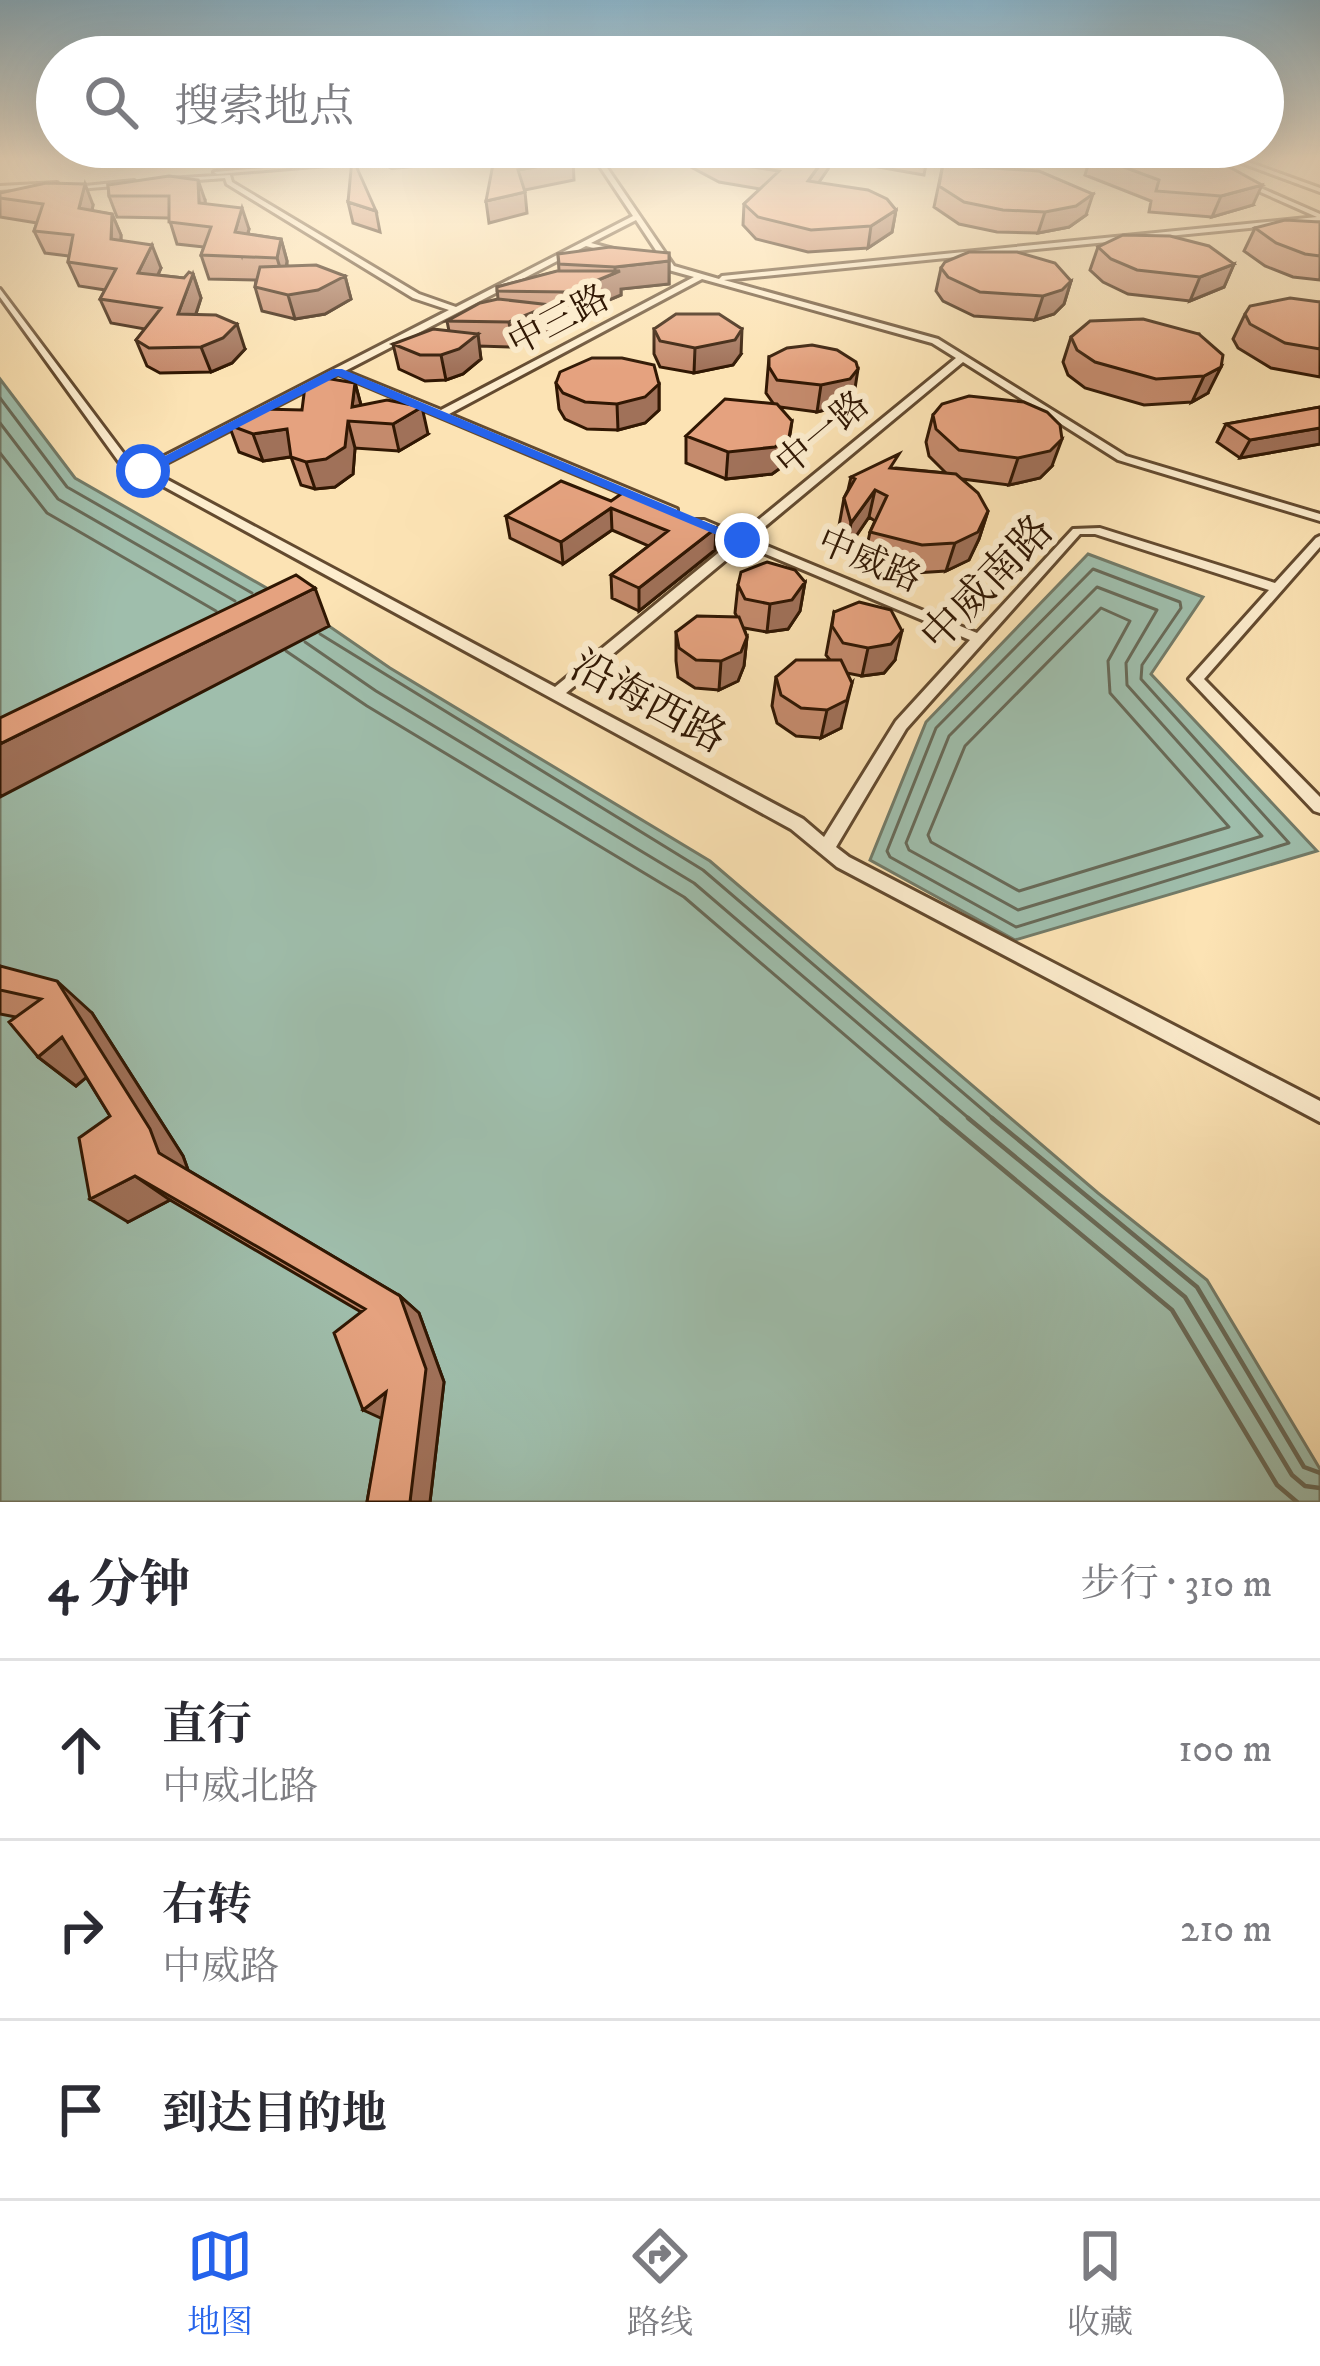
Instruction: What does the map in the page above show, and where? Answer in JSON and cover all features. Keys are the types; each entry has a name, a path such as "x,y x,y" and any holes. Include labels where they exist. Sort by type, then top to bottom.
{"lane":[{"path":"306,229 416,296 457,310"},
{"path":"143,471 614,229"},
{"path":"645,229 670,267"},
{"path":"707,277 1225,229"},
{"path":"586,244 911,333 962,358 1122,458 1320,518"},
{"name":"中三路","path":"441,414 707,277"},
{"name":"沿海西路","path":"0,291 123,460 796,824 843,862 1320,1112"},
{"name":"中一路","path":"555,694 962,358"},
{"name":"中威路","path":"338,371 979,639"},
{"name":"中威南路","path":"826,849 901,725 1077,531 1096,530 1277,588"},
{"path":"1320,540 1196,680 1320,807"}],"water":[{"path":"0,379 75,478 310,613 390,668 710,861 1098,1193 1207,1280 1320,1469 1320,1502 0,1502"},
{"path":"1088,554 1203,597 1151,674 1317,851 1015,940 870,860 926,722"}],"building":[{"path":"111,229 111,239 152,245 138,273 184,278 193,274 178,314 216,315 237,324 223,338 201,347 149,348 136,340 161,308 100,299 116,269 68,262 73,235 34,231"},
{"path":"210,229 281,239 277,258 201,255"},
{"path":"1257,229 1320,229 1320,256 1276,243"},
{"path":"1123,235 1170,236 1209,246 1234,264 1200,277 1137,270 1111,259 1098,247"},
{"path":"610,247 669,253 669,261 615,267 559,264 558,254"},
{"path":"969,252 1017,252 1055,263 1071,281 1062,290 1043,296 980,292 948,277 941,268"},
{"path":"316,265 345,276 318,290 288,295 255,287 260,267"},
{"path":"557,271 620,271 569,292 497,291 497,287"},
{"path":"1290,298 1320,302 1320,349 1285,343 1250,324 1245,314 1250,306"},
{"path":"498,299 551,305 509,322 447,321 480,303"},
{"path":"676,314 719,314 742,329 735,340 695,348 660,341 654,329"},
{"path":"1143,319 1199,334 1223,355 1221,367 1204,376 1156,379 1095,362 1077,350 1071,337 1090,321"},
{"path":"433,329 478,334 459,349 441,355 420,355 393,344"},
{"path":"812,345 837,350 856,362 858,369 850,379 821,385 777,380 769,357 787,348"},
{"path":"592,358 654,365 659,384 645,397 617,404 585,402 563,393 556,383 560,372"},
{"path":"325,378 355,383 352,407 387,400 422,407 393,424 348,421 345,447 326,459 306,462 291,457 287,429 253,434 229,425 262,409 302,410 305,386"},
{"path":"969,396 1024,402 1047,412 1060,425 1062,439 1050,451 1018,458 959,450 936,429 933,415 942,404"},
{"path":"725,399 777,404 792,421 789,437 775,447 728,452 686,436"},
{"path":"1320,407 1320,428 1250,440 1226,424"},
{"path":"899,454 890,468 956,474 978,493 988,511 978,532 955,543 922,545 870,532 887,496 875,490 851,523 844,498 855,479 851,477"},
{"path":"561,481 611,501 624,492 716,528 639,588 611,575 668,531 611,508 561,542 506,516"},
{"path":"767,562 795,570 805,582 792,600 770,604 745,599 738,585 741,572"},
{"path":"296,575 315,588 0,744 0,718"},
{"path":"859,602 891,610 902,631 891,644 868,648 843,643 832,626 834,612"},
{"path":"697,616 739,617 747,637 741,652 721,661 696,660 679,648 676,632"},
{"path":"796,660 841,660 852,683 847,700 827,710 801,708 781,695 776,677"},
{"path":"0,966 57,981 150,1129 159,1153 400,1296 426,1369 410,1502 367,1502 386,1392 363,1410 334,1333 365,1309 135,1176 90,1199 79,1138 110,1116 62,1037 38,1057 9,1022 41,999 0,990"}],"route":[{"path":"143,471 338,371 742,540"}]}
